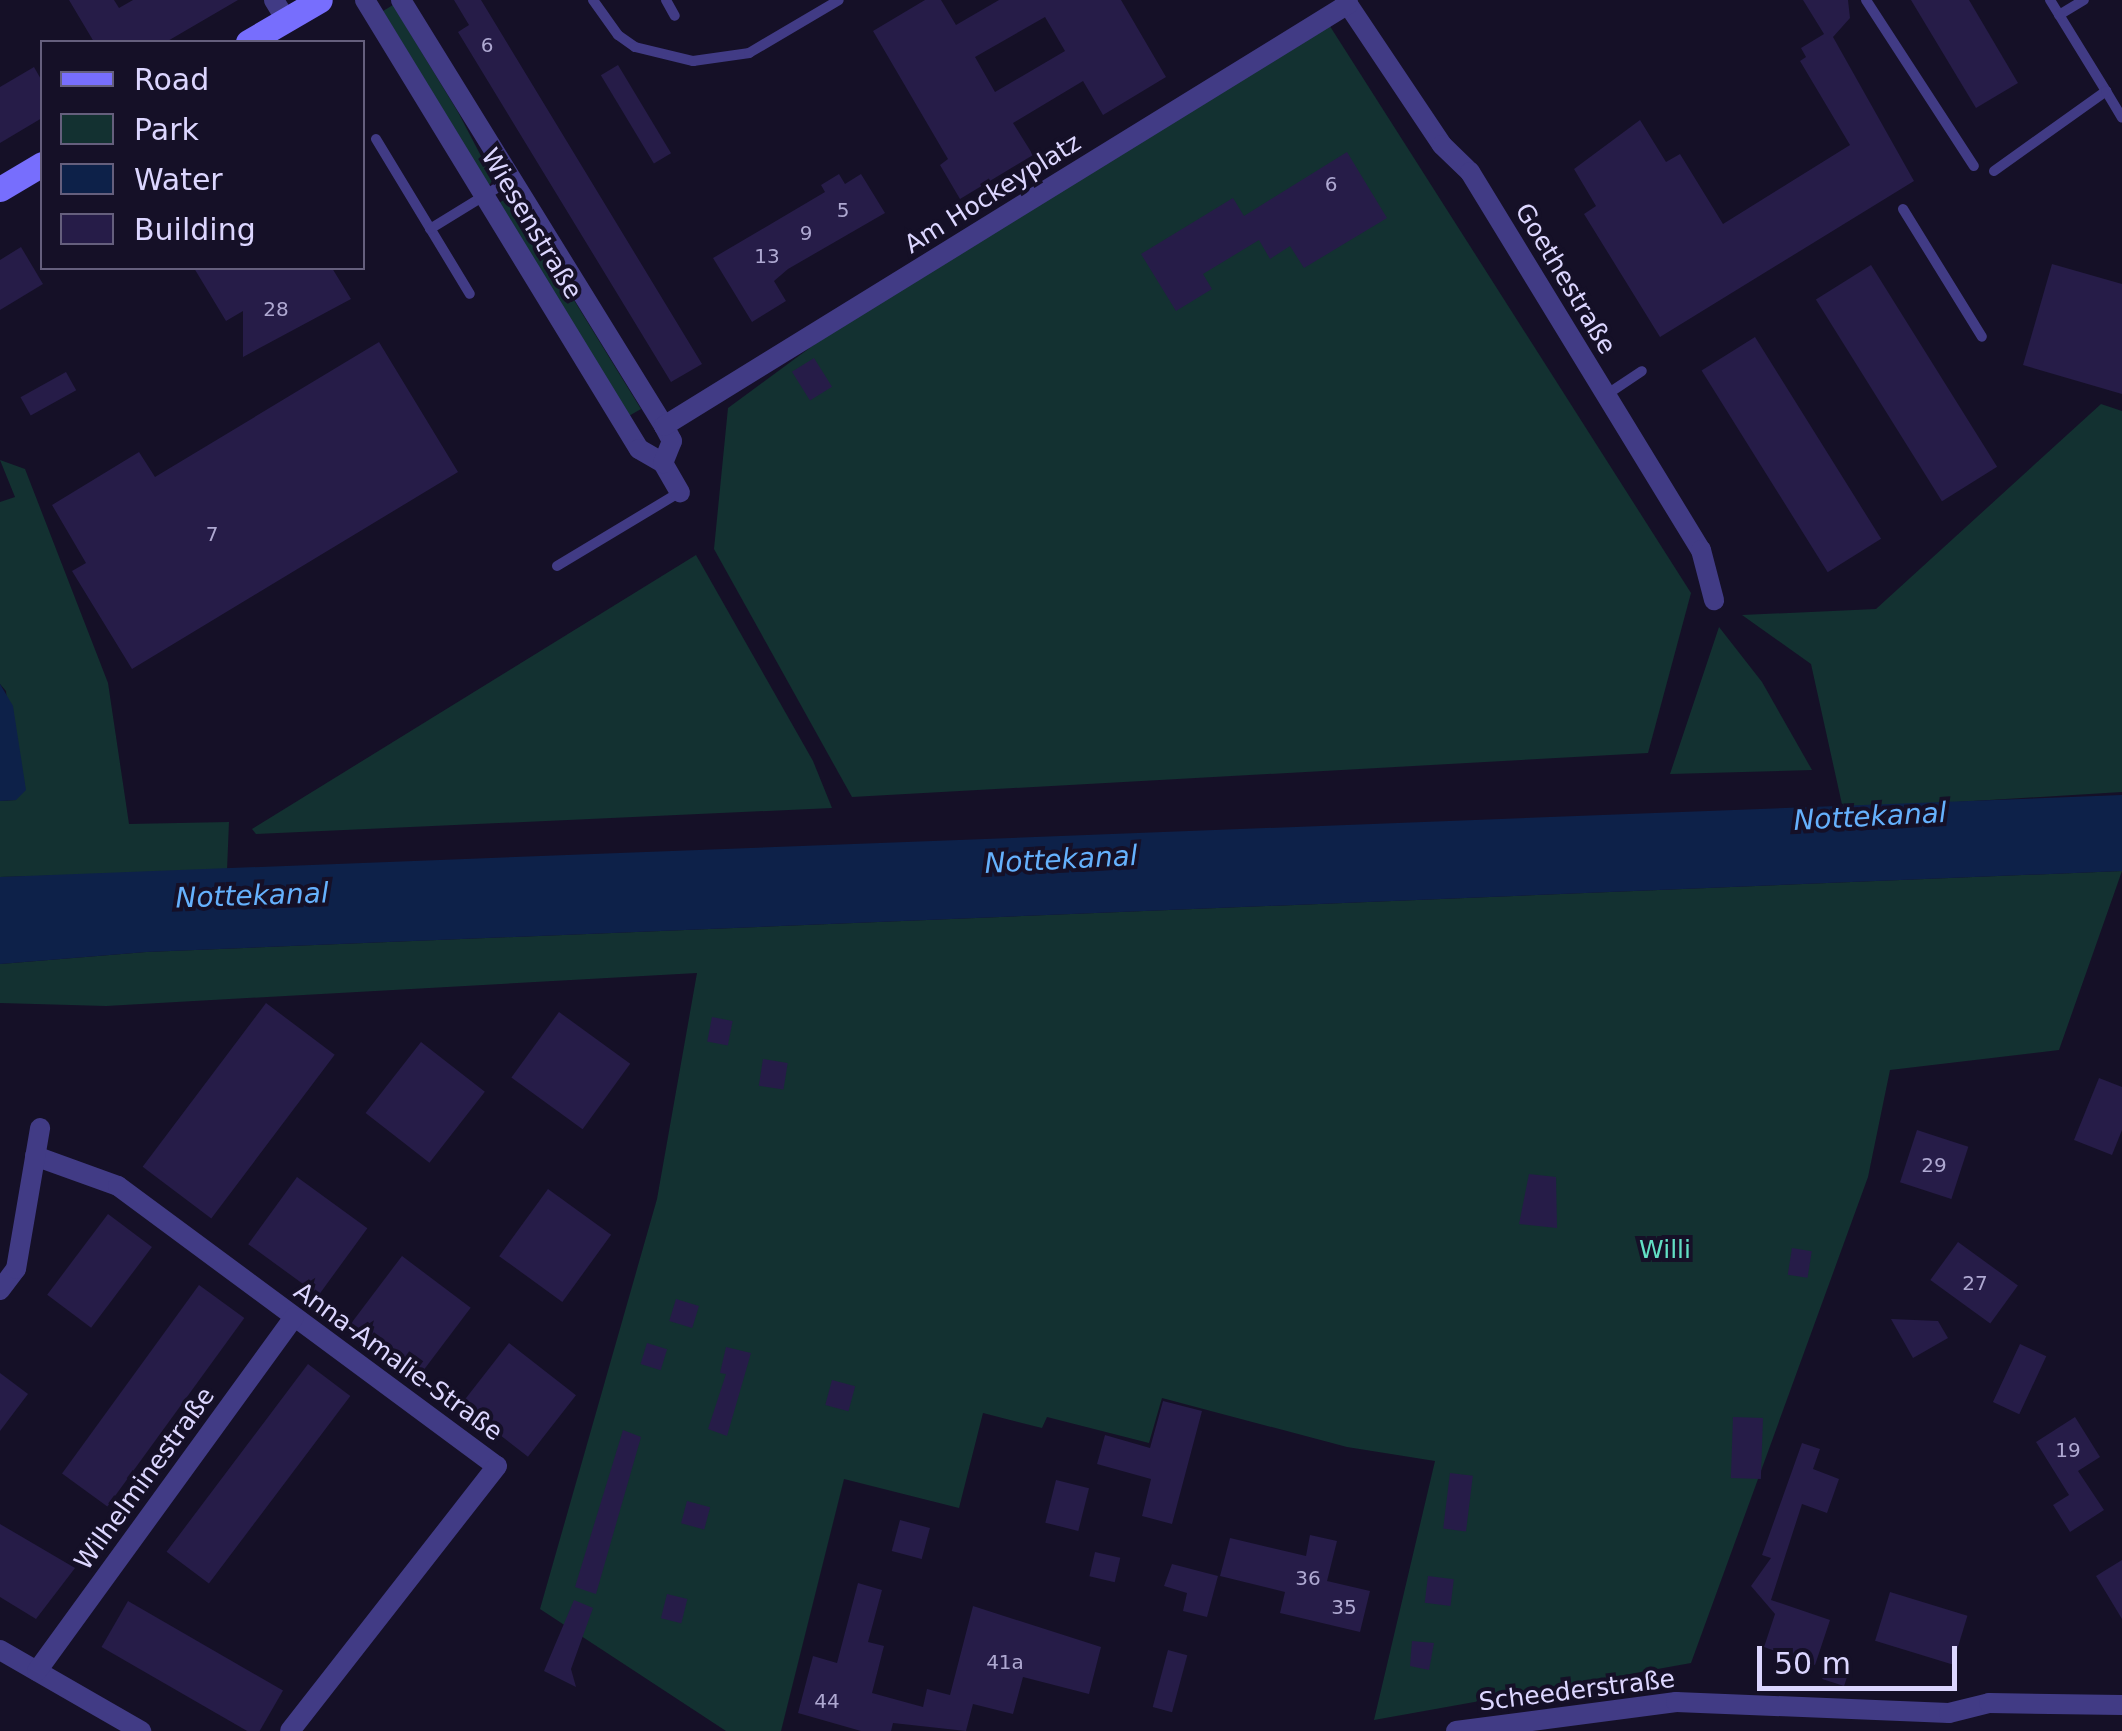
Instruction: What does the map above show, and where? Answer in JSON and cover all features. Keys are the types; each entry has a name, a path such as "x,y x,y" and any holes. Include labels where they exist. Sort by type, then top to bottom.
{"main road":[{"path":"250,40 280,10 320,0"},
{"path":"0,189 40,165"}],"street":[{"name":"Wiesenstraße","path":"365,0 639,449 663,463 680,492"},
{"name":"Wiesenstraße","path":"401,0 664,426"},
{"name":"Goethestraße","path":"1346,2 1442,145 1470,172 1702,550 1714,600"},
{"name":"Am Hockeyplatz","path":"664,426 1346,2"},
{"path":"663,463 672,441 664,426"},
{"path":"0,1290 16,1269 40,1128"},
{"name":"Anna-Amalie-Straße","path":"35,1156 118,1186 497,1466 290,1731"},
{"name":"Wilhelminestraße","path":"37,1671 294,1316"},
{"path":"0,1650 141,1731"},
{"name":"Scheederstraße","path":"1456,1731 1676,1702 1949,1712 1989,1703 2122,1705"}],"lane":[{"path":"593,0 618,36 635,48 703,61 749,53 839,0"},
{"path":"666,0 675,16"},
{"path":"1866,0 1974,166"},
{"path":"2050,0 2122,118"},
{"path":"2059,15 2084,0"},
{"path":"1994,170 2106,91"},
{"path":"376,139 470,294"},
{"path":"430,229 510,180"},
{"path":"1903,209 1982,338"},
{"path":"1606,394 1642,371"},
{"path":"557,566 680,492"}],"green space":[{"path":"393,5 458,112 493,179 489,186 383,11"},
{"path":"1326,20 1691,593 1648,753 852,797 714,549 728,408 830,333"},
{"path":"510,196 641,409 627,417 499,203"},
{"path":"2101,404 2122,411 2122,792 1843,809 1811,664 1742,615 1876,609"},
{"path":"0,460 25,469 108,683 129,824 229,822 227,871 0,877 0,801 16,800 6,691 0,684 0,502 15,497"},
{"path":"696,555 813,761 832,808 256,834 252,829"},
{"path":"1719,627 1762,682 1812,770 1670,774"},
{"name":"Willi","path":"2122,871 2059,1050 1890,1070 1868,1177 1691,1663 1374,1720 1435,1461 1347,1447 1162,1398 1149,1443 1047,1417 1042,1428 983,1413 959,1508 844,1479 781,1731 726,1731 540,1609 657,1199 697,973 106,1006 0,1003 0,964 146,952"}],"water":[{"path":"0,684 13,706 26,790 16,800 0,801"},
{"name":"Nottekanal","path":"2122,795 2122,871 146,952 0,964 0,877"}],"building":[{"path":"69,0 114,0 119,8 133,0 238,0 169,40 93,40"},
{"path":"454,0 481,0 702,364 671,382 458,32 469,25"},
{"path":"925,0 941,0 956,25 999,0 1121,0 1166,77 1103,115 1083,81 1013,123 1033,155 960,199 940,165 948,159 873,31","holes":["1045,17 1065,51 995,92 975,57"]},
{"path":"1803,0 1848,0 1850,18 1833,37 1914,181 1660,337 1584,214 1596,206 1574,169 1640,120 1666,162 1680,154 1723,224 1850,145 1800,61 1806,57 1801,48 1824,34"},
{"path":"1911,0 1969,0 2018,83 1976,108"},
{"path":"618,65 671,153 654,164 601,75"},
{"path":"34,67 40,78 40,119 0,143 0,87"},
{"path":"1347,152 1387,218 1304,268 1290,246 1270,259 1259,240 1203,274 1212,289 1176,311 1141,254 1233,198 1244,216"},
{"path":"839,174 845,184 861,174 885,213 788,269 774,281 786,301 752,322 713,258 825,192 821,185"},
{"path":"21,247 43,284 0,310 0,260"},
{"path":"2052,264 2122,284 2122,394 2023,365"},
{"path":"1871,265 1997,467 1942,501 1816,299"},
{"path":"195,270 333,270 351,299 243,357 243,311 226,321"},
{"path":"1755,337 1881,539 1828,572 1702,370"},
{"path":"379,342 458,472 132,669 72,571 86,563 52,505 139,452 155,477"},
{"path":"814,358 832,387 810,401 792,372"},
{"path":"66,372 76,390 31,416 21,397"},
{"path":"266,1003 335,1055 211,1218 143,1167"},
{"path":"559,1012 630,1064 583,1129 511,1078"},
{"path":"712,1017 733,1021 728,1046 707,1042"},
{"path":"421,1042 485,1092 429,1163 366,1113"},
{"path":"763,1059 788,1063 783,1090 759,1086"},
{"path":"2099,1078 2122,1087 2122,1130 2112,1155 2074,1140"},
{"path":"1917,1130 1968,1147 1951,1199 1900,1182"},
{"path":"1529,1174 1556,1177 1557,1228 1519,1224"},
{"path":"297,1177 367,1228 319,1295 248,1244"},
{"path":"548,1189 611,1235 562,1302 499,1256"},
{"path":"108,1214 152,1247 91,1328 47,1295"},
{"path":"1958,1242 2018,1285 1990,1324 1930,1280"},
{"path":"1792,1248 1812,1251 1808,1278 1788,1275"},
{"path":"402,1256 471,1308 420,1375 351,1323"},
{"path":"199,1285 244,1318 107,1506 62,1474"},
{"path":"676,1299 699,1306 692,1328 669,1321"},
{"path":"1891,1319 1938,1321 1948,1338 1913,1358"},
{"path":"509,1343 576,1395 528,1457 461,1404"},
{"path":"647,1343 667,1349 661,1370 641,1364"},
{"path":"2020,1344 2046,1356 2019,1414 1993,1402"},
{"path":"726,1347 751,1353 727,1436 708,1429 726,1374 720,1373"},
{"path":"308,1364 350,1396 209,1584 167,1552"},
{"path":"0,1373 28,1394 0,1431"},
{"path":"832,1380 855,1386 848,1411 825,1405"},
{"path":"1163,1401 1202,1411 1172,1524 1142,1516 1151,1479 1097,1464 1105,1435 1150,1448"},
{"path":"1733,1417 1763,1418 1761,1479 1731,1478"},
{"path":"2075,1417 2100,1457 2078,1471 2104,1510 2070,1532 2053,1505 2069,1495 2036,1442"},
{"path":"623,1430 641,1437 596,1594 575,1587"},
{"path":"1802,1443 1820,1449 1813,1469 1839,1479 1827,1513 1802,1504 1771,1600 1830,1620 1815,1665 1764,1647 1775,1614 1751,1586 1771,1558 1762,1555"},
{"path":"1450,1473 1473,1476 1466,1531 1443,1529"},
{"path":"1056,1480 1089,1488 1078,1531 1045,1523"},
{"path":"687,1501 710,1507 704,1529 681,1523"},
{"path":"900,1520 930,1528 922,1559 892,1551"},
{"path":"0,1524 75,1568 36,1619 0,1597"},
{"path":"1310,1535 1337,1541 1327,1581 1370,1591 1360,1632 1280,1613 1285,1592 1220,1576 1230,1538 1306,1556"},
{"path":"1095,1552 1120,1558 1115,1582 1089,1576"},
{"path":"2122,1560 2122,1619 2096,1576"},
{"path":"1172,1564 1218,1576 1207,1617 1183,1611 1187,1593 1164,1586"},
{"path":"1428,1576 1454,1579 1451,1606 1425,1603"},
{"path":"858,1583 882,1590 868,1642 884,1646 872,1693 923,1707 927,1689 950,1695 973,1606 1101,1647 1089,1694 1023,1677 1013,1714 973,1704 966,1731 893,1723 891,1731 861,1731 798,1713 813,1656 837,1663"},
{"path":"1890,1592 1967,1616 1953,1664 1875,1641"},
{"path":"667,1594 687,1599 681,1623 661,1618"},
{"path":"574,1600 593,1608 571,1669 576,1687 544,1671"},
{"path":"128,1601 283,1690 260,1731 247,1731 102,1647"},
{"path":"1412,1641 1434,1643 1429,1670 1410,1666"},
{"path":"1168,1650 1187,1655 1172,1712 1153,1707"},
{"path":"1829,1658 1851,1665 1844,1686 1822,1679"}]}
